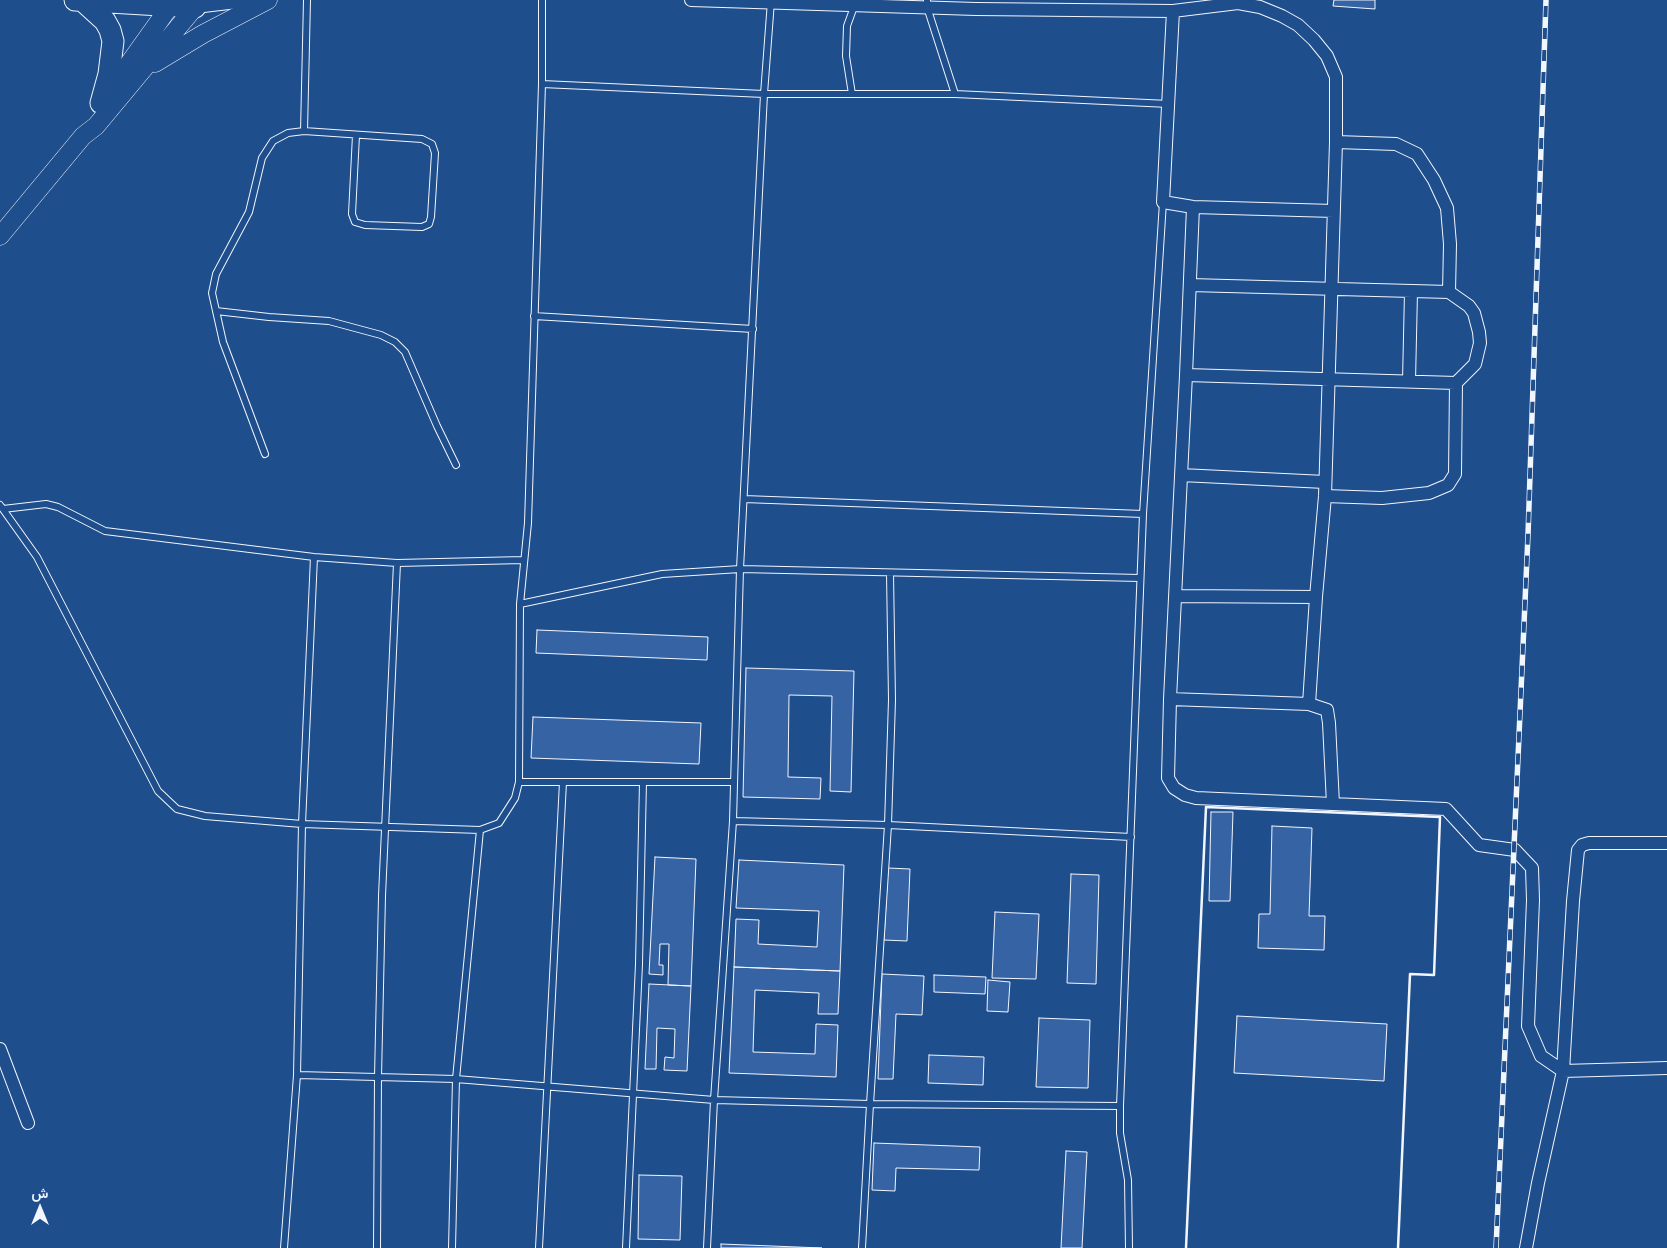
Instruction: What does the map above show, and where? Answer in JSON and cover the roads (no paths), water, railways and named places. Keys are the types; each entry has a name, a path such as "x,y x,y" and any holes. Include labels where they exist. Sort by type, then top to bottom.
{"highway":[{"path":"75,0 198,4"},
{"path":"83,0 105,21 113,41 109,74 101,103"}],"main road":[{"path":"144,69 203,34 268,0"},
{"path":"83,136 88,118 101,103 172,3"},
{"path":"0,236 83,136 96,126 198,4"}],"street":[{"path":"198,4 254,0"},
{"path":"691,0 1175,6 1238,3 1260,7 1282,16 1298,25 1314,40 1327,56 1336,77 1336,142 1325,496 1309,704"},
{"path":"1175,6 1163,202 1192,207 1334,211"},
{"path":"1336,142 1396,144 1417,154 1434,180 1447,208 1450,244 1449,292"},
{"path":"1192,207 1168,778 1174,788 1185,795 1196,798 1446,810 1479,845 1515,850 1532,868 1533,900 1528,1026 1541,1056 1563,1071 1667,1068"},
{"path":"1186,375 1456,382 1475,364 1480,343 1480,332 1476,318 1469,306 1449,292 1190,285"},
{"path":"1409,381 1411,292"},
{"path":"1325,496 1382,498 1428,493 1448,485 1455,474 1456,382"},
{"path":"1182,475 1325,482"},
{"path":"1176,596 1316,597"},
{"path":"1170,700 1309,704 1327,710 1333,804"},
{"path":"1526,1248 1538,1183 1563,1071 1578,850 1589,843 1667,843"},
{"path":"0,1049 28,1123"}],"lane":[{"path":"304,130 307,0"},
{"path":"2,507 36,556 158,791 178,808 205,816 302,824 480,830 499,823 515,798 519,782 520,604 528,523 542,84 542,0"},
{"path":"707,1248 714,1100 732,821 740,569 764,94 771,1"},
{"path":"852,94 846,56 847,26 856,2"},
{"path":"927,3 955,94"},
{"path":"542,84 764,94 955,94 1169,104"},
{"path":"265,454 223,342 212,293 216,274 249,212 262,158 273,141 288,133 304,130 422,139 432,144 435,153 431,217 428,224 422,227 365,225 355,222 352,214 356,135"},
{"path":"1129,1248 1128,1180 1120,1133 1120,1106 1132,837 1143,514 1163,202"},
{"path":"216,311 329,321 381,335 395,342 405,352 456,465"},
{"path":"534,316 753,329"},
{"path":"744,499 1143,514"},
{"path":"2,507 46,504 58,507 106,531 314,556 397,563 523,560"},
{"path":"284,1248 297,1075 302,824 314,556"},
{"path":"377,1248 382,896 397,563"},
{"path":"520,604 662,574 740,569 1140,578"},
{"path":"862,1248 888,824 892,700 890,573"},
{"path":"519,782 732,782"},
{"path":"539,1248 563,782"},
{"path":"626,1248 639,964 643,782"},
{"path":"732,821 888,824 1132,837"},
{"path":"452,1248 456,1079 480,830"},
{"path":"297,1075 456,1079 714,1100 870,1104 1120,1106"}],"railway":[{"path":"1496,1248 1528,535 1546,0"}]}
